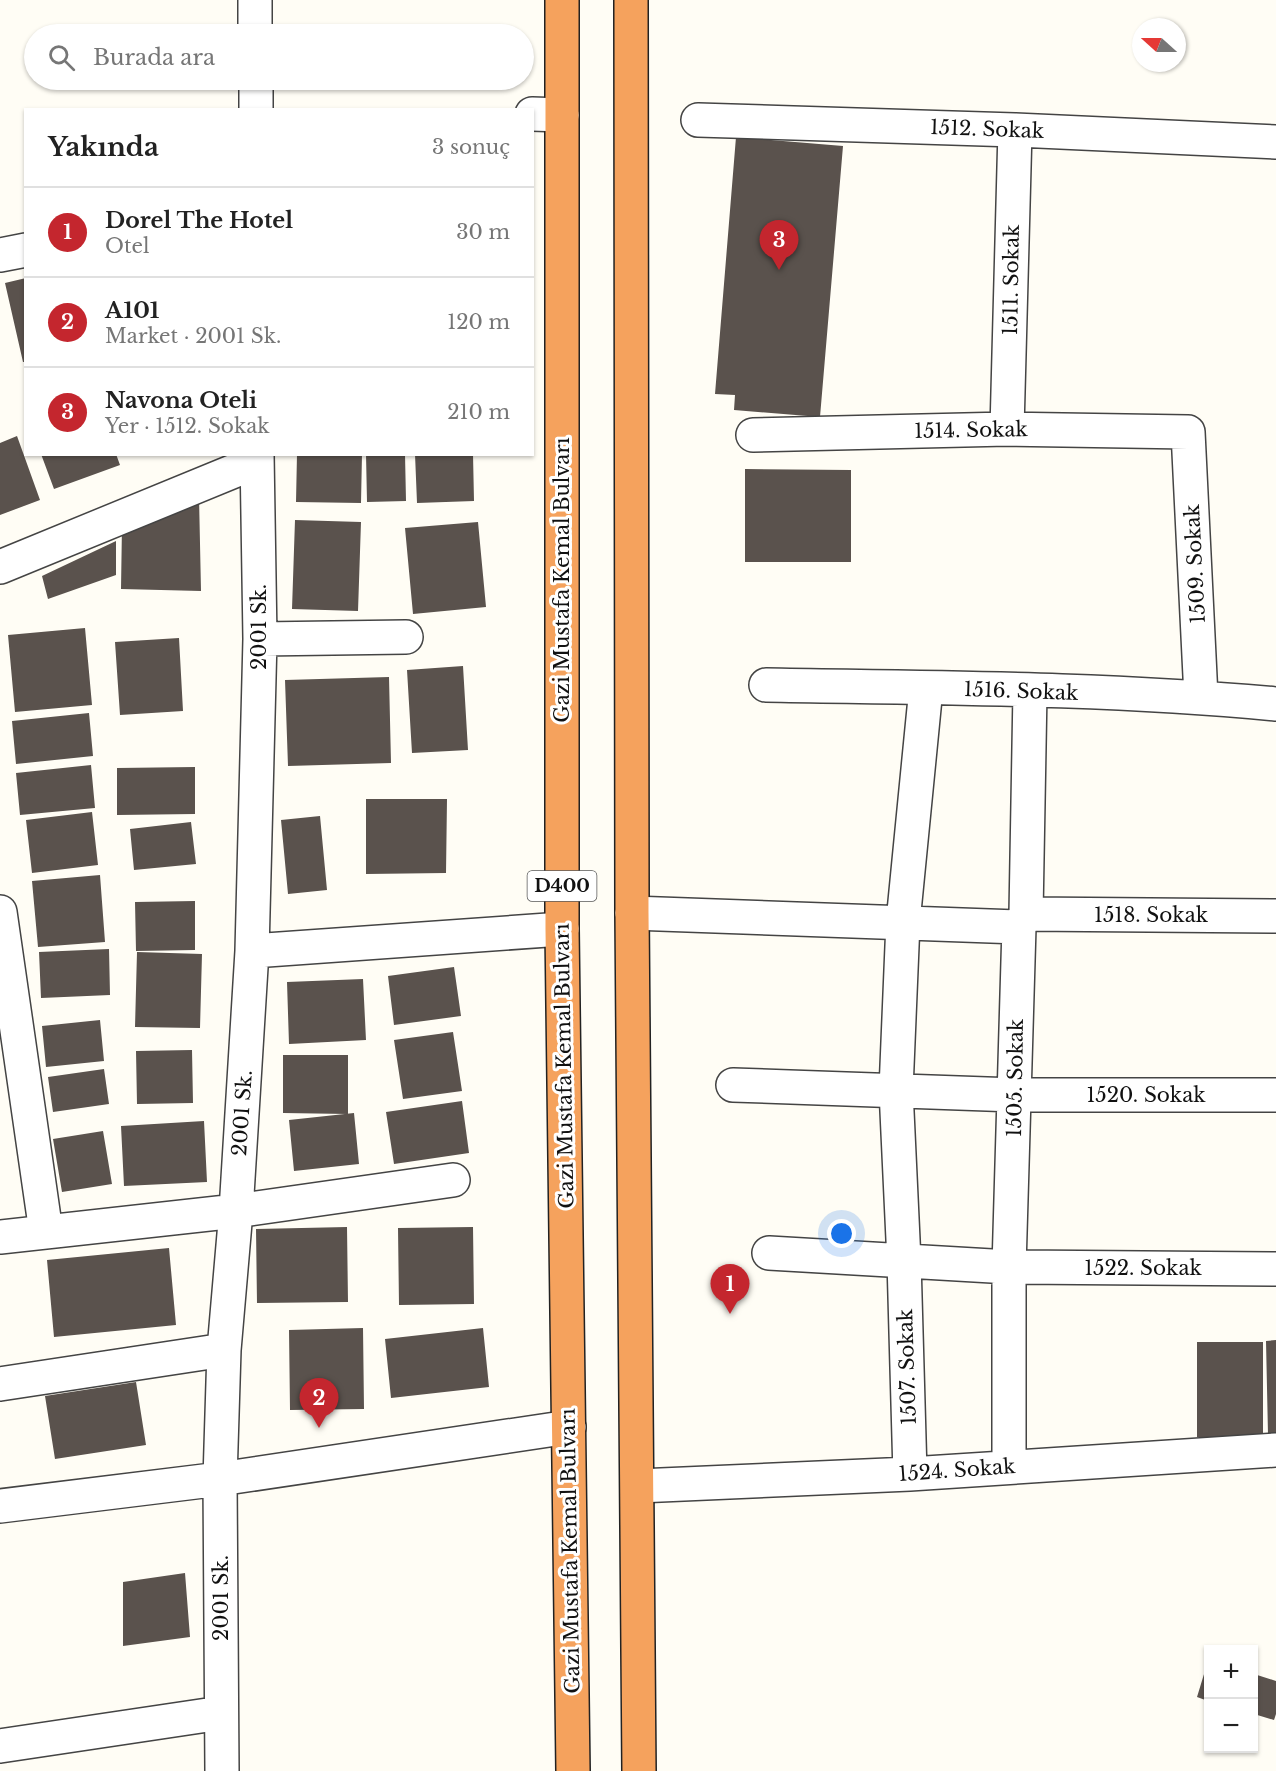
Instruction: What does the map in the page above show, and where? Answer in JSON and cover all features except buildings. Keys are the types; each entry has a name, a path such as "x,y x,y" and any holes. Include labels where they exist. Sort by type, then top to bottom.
{"highway":[{"name":"Gazi Mustafa Kemal Bulvarı","path":"562,0 547,114 562,929 573,1771"},
{"path":"631,0 632,913 639,1771"}],"street":[{"path":"255,0 255,24"},
{"path":"256,90 256,108"},
{"name":"1512. Sokak","path":"698,120 1015,130 1276,142"},
{"name":"1511. Sokak","path":"1007,429 1015,130"},
{"path":"0,255 24,250"},
{"name":"1514. Sokak","path":"753,435 1007,429 1188,432"},
{"name":"1509. Sokak","path":"1188,432 1202,697"},
{"path":"0,567 256,458"},
{"name":"2001 Sk.","path":"222,1771 220,1479 224,1350 236,1211 252,951 260,639 256,458"},
{"path":"260,639 406,637"},
{"name":"1516. Sokak","path":"766,685 1202,697 1276,704"},
{"name":"1507. Sokak","path":"910,1474 896,1090 903,922 926,688"},
{"name":"1505. Sokak","path":"1009,1467 1009,1267 1030,691"},
{"path":"0,912 46,1232"},
{"name":"1518. Sokak","path":"632,913 903,922 1276,915"},
{"path":"252,951 562,929"},
{"name":"1520. Sokak","path":"733,1085 1015,1095 1276,1095"},
{"path":"0,1237 236,1211 453,1180"},
{"name":"1522. Sokak","path":"769,1253 1009,1267 1276,1269"},
{"path":"0,1384 224,1350"},
{"path":"0,1506 220,1479 568,1427"},
{"name":"1524. Sokak","path":"638,1486 910,1474 1276,1450"},
{"path":"0,1746 221,1713"}],"place":[{"name":"Navona Oteli","path":"779,270"},
{"name":"Dorel The Hotel","path":"730,1314"},
{"name":"A101","path":"319,1428"}]}
